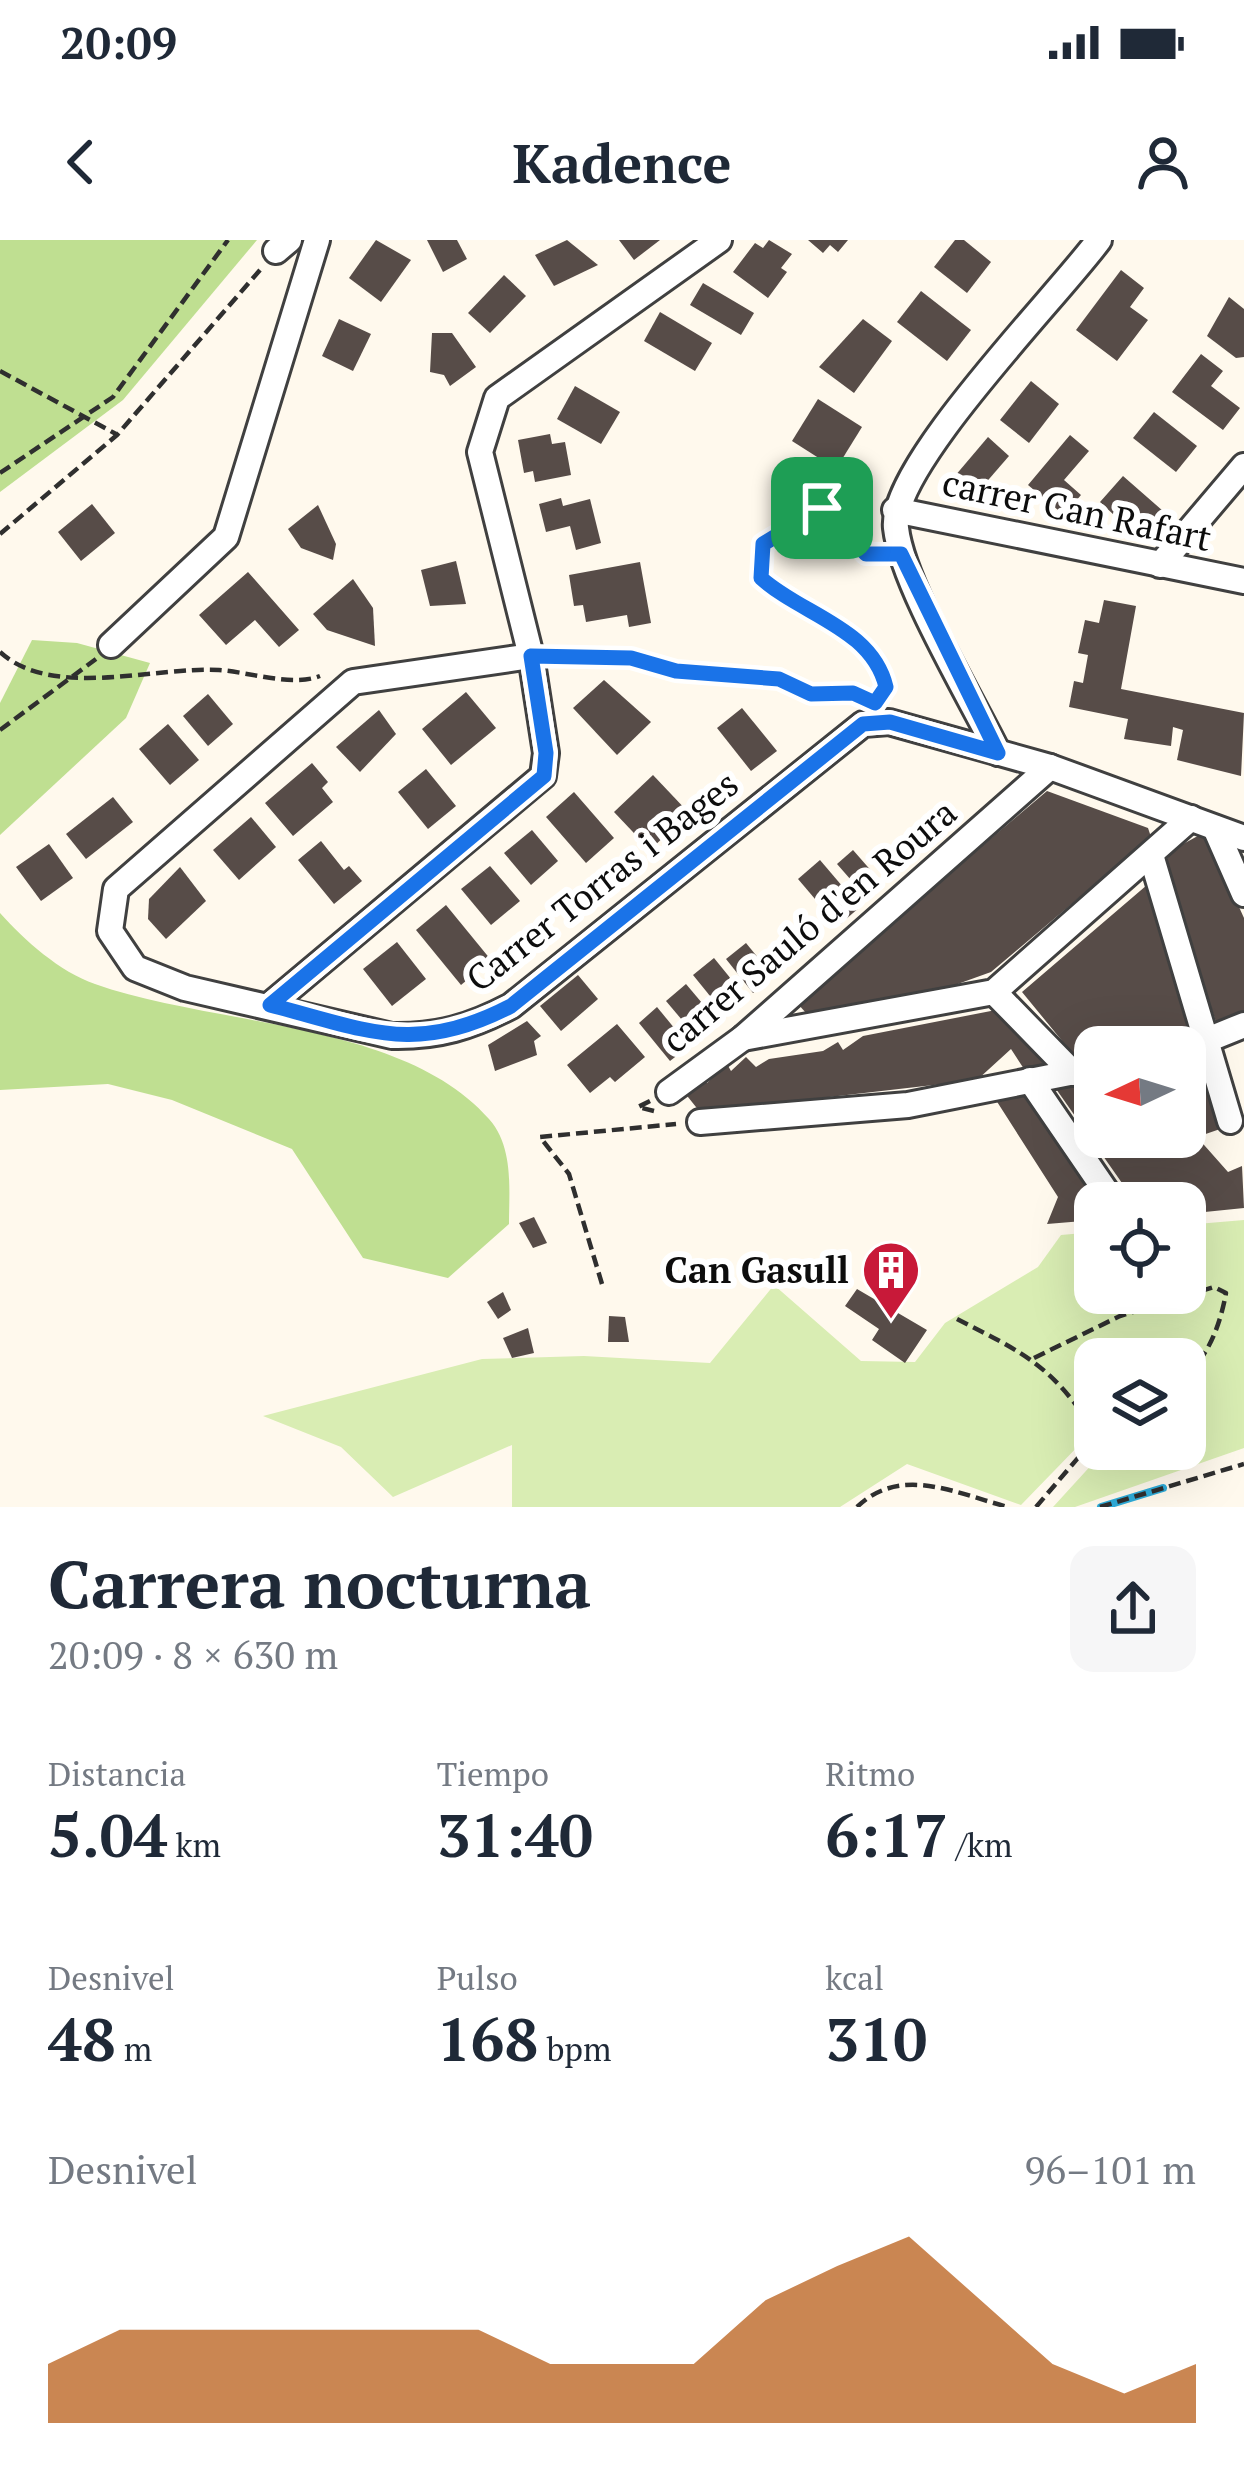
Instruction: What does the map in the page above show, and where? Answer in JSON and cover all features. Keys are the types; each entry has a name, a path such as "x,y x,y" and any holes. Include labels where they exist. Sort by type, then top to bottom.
{"street":[{"path":"111,645 226,538 317,240"},
{"path":"270,1005 544,776 546,753 531,656 480,452 497,398 718,240"},
{"path":"1099,240 938,434 904,482 895,510 901,554 998,753 1050,767 1244,838"},
{"path":"1160,565 1244,466"},
{"name":"carrer Can Rafart","path":"895,510 1244,581"},
{"path":"353,682 531,656"},
{"name":"Carrer Torras i Bages","path":"353,682 116,889 110,931 135,968 185,988 392,1036 427,1037 471,1027 511,1006 838,739 863,724 890,722 998,753"},
{"name":"carrer Sauló d'en Roura","path":"669,1092 743,1038 1050,767"},
{"path":"743,1038 994,992 1191,818"},
{"path":"1215,828 1244,893"},
{"path":"1151,854 1192,1026"},
{"path":"994,992 1074,1062"},
{"path":"1206,1041 1244,1025"},
{"path":"1206,1066 1230,1121"},
{"path":"700,1122 908,1105 1074,1073"},
{"path":"1030,1080 1100,1182"}],"path":[{"path":"0,472 113,398 228,240"},
{"path":"0,534 117,435 283,246"},
{"path":"0,371 25,380 117,435"},
{"path":"813,498 866,554 901,554"},
{"path":"531,656 631,658 676,671 779,679 811,694 853,693 875,703 886,687 880,663 828,620 761,578 763,544 822,508"},
{"path":"0,652 38,670 75,678 213,669 311,680 332,672 353,682"},
{"path":"0,730 75,678"},
{"path":"602,1284 568,1174 540,1137 700,1122"},
{"path":"1075,1338 1120,1316 1214,1287 1226,1293 1206,1353"},
{"path":"957,1319 1034,1358 1074,1401"},
{"path":"1034,1358 1074,1338"},
{"path":"1036,1507 1074,1461"},
{"path":"1100,1507 1244,1464"},
{"path":"856,1507 874,1491 902,1480 1008,1507"},
{"path":"1144,1493 1147,1507"}],"green space":[{"path":"0,240 257,240 123,400 0,492"},
{"path":"32,640 77,643 150,663 126,718 0,835 0,703"},
{"path":"0,913 43,954 95,984 358,1044 408,1062 452,1087 489,1119 503,1142 509,1224 448,1278 363,1258 292,1149 172,1100 108,1084 0,1090"},
{"path":"1244,1220 1244,1448 1206,1461 1206,1338 1074,1338 1074,1450 1021,1505 907,1464 840,1507 512,1507 512,1445 393,1497 341,1447 263,1416 482,1359 584,1356 710,1363 774,1285 861,1361 915,1362 945,1323 1038,1267 1061,1235 1074,1234 1074,1314 1206,1314 1206,1223"},
{"path":"1087,1470 1181,1470 1075,1507 1053,1507"}],"building":[{"path":"376,240 411,260 381,302 349,278"},
{"path":"427,240 457,240 467,259 443,272"},
{"path":"567,240 598,265 554,286 535,255"},
{"path":"619,240 660,240 634,260"},
{"path":"769,240 792,254 781,268 787,272 768,298 733,272 755,243 763,248"},
{"path":"808,240 848,240 838,252 830,245 823,253"},
{"path":"955,240 964,240 991,262 967,293 934,267"},
{"path":"1121,270 1144,288 1130,307 1148,320 1117,361 1076,330"},
{"path":"504,275 526,296 490,333 468,313"},
{"path":"703,283 754,313 741,335 690,305"},
{"path":"921,291 971,330 947,361 897,322"},
{"path":"1229,297 1244,309 1244,357 1236,358 1207,336"},
{"path":"660,312 712,343 695,371 644,341"},
{"path":"339,319 371,334 353,371 322,356"},
{"path":"863,319 892,341 854,393 819,367"},
{"path":"432,333 452,333 476,367 450,386 444,375 430,372"},
{"path":"1201,354 1223,371 1211,386 1240,408 1223,430 1172,392"},
{"path":"1031,381 1059,404 1029,443 1000,420"},
{"path":"575,386 620,412 601,444 557,419"},
{"path":"818,399 862,427 836,469 792,441"},
{"path":"1154,412 1197,446 1176,472 1133,438"},
{"path":"550,434 552,444 565,442 571,475 535,482 533,471 524,473 518,440"},
{"path":"1070,435 1089,451 1064,480 1081,495 1064,515 1028,485"},
{"path":"988,437 1009,456 970,501 949,483"},
{"path":"1123,476 1163,511 1148,529 1136,519 1128,528 1100,502"},
{"path":"561,498 563,506 590,499 601,543 576,550 570,526 546,532 539,504"},
{"path":"92,504 115,533 81,561 58,532"},
{"path":"318,505 336,544 333,560 301,548 288,529"},
{"path":"456,561 466,604 430,606 421,570"},
{"path":"640,562 651,623 629,627 627,615 586,622 583,605 574,606 569,575"},
{"path":"248,572 299,630 279,647 255,620 226,645 199,615"},
{"path":"353,579 373,608 375,646 327,630 313,614"},
{"path":"1104,600 1136,606 1121,689 1244,713 1241,776 1177,760 1183,730 1173,727 1171,746 1124,739 1128,719 1069,707 1074,681 1083,683 1088,655 1078,653 1085,620 1099,623"},
{"path":"604,680 651,722 617,755 573,708"},
{"path":"466,692 496,728 451,765 422,729"},
{"path":"208,694 233,724 208,746 183,716"},
{"path":"742,708 777,751 751,771 717,728"},
{"path":"379,710 396,734 360,772 336,747"},
{"path":"168,724 199,760 170,785 139,749"},
{"path":"312,763 328,782 322,788 333,802 293,836 265,803"},
{"path":"426,769 456,806 428,829 398,792"},
{"path":"653,775 689,813 650,850 614,812"},
{"path":"1047,791 1148,828 1151,837 991,972 941,990 807,1014 797,1003"},
{"path":"574,792 614,838 586,863 546,817"},
{"path":"113,797 133,822 86,859 66,834"},
{"path":"251,817 276,847 239,880 213,850"},
{"path":"532,830 558,861 531,885 504,853"},
{"path":"1205,832 1244,918 1244,1015 1218,1028 1163,865 1174,849"},
{"path":"321,841 344,870 349,866 362,881 334,904 298,860"},
{"path":"49,844 73,878 41,901 16,867"},
{"path":"853,850 881,882 865,896 837,864"},
{"path":"820,860 860,907 838,926 798,879"},
{"path":"490,866 520,901 491,925 461,889"},
{"path":"180,867 206,901 166,939 148,919 149,899"},
{"path":"1147,885 1194,1026 1074,1026 1074,1055 1022,992"},
{"path":"446,905 491,960 461,985 416,930"},
{"path":"397,942 426,979 392,1006 363,969"},
{"path":"746,943 773,976 753,993 726,959"},
{"path":"714,958 744,995 723,1012 693,975"},
{"path":"578,975 598,999 561,1031 540,1006"},
{"path":"686,984 718,1022 698,1039 666,1001"},
{"path":"657,1007 689,1046 670,1061 639,1023"},
{"path":"996,1010 1044,1054 1042,1065 1024,1069 1011,1049 977,1080 700,1112 684,1092 700,1075 707,1083 727,1064 731,1071 746,1057 756,1067 769,1059 823,1051 838,1042 843,1050 863,1036"},
{"path":"527,1021 541,1036 534,1041 537,1055 495,1071 488,1045"},
{"path":"617,1024 645,1057 615,1082 610,1077 590,1093 567,1065"},
{"path":"1206,1070 1223,1128 1206,1134"},
{"path":"1074,1085 1074,1115 1054,1086"},
{"path":"1022,1092 1085,1182 1074,1182 1074,1222 1047,1224 1058,1197 994,1097"},
{"path":"1206,1147 1228,1172 1242,1166 1244,1208 1206,1212 1206,1182 1121,1182 1104,1158 1206,1158"},
{"path":"534,1217 547,1243 533,1248 519,1223"},
{"name":"Can Gasull","path":"857,1289 927,1330 905,1363 872,1340 879,1329 845,1306"},
{"path":"503,1292 511,1310 498,1319 487,1302"},
{"path":"609,1316 625,1317 629,1342 608,1342"},
{"path":"528,1328 534,1353 512,1358 503,1338"}],"waterway":[{"path":"1101,1507 1163,1488"}],"place":[{"name":"Can Gasull","path":"891,1321"}],"route":[{"path":"822,508 866,554 901,554 998,753 890,722 863,724 838,739 511,1006 471,1027 427,1037 392,1036 270,1005 544,776 546,753 531,656 631,658 676,671 779,679 811,694 853,693 875,703 886,687 880,663 828,620 761,578 763,544 772,534 822,508"}]}
